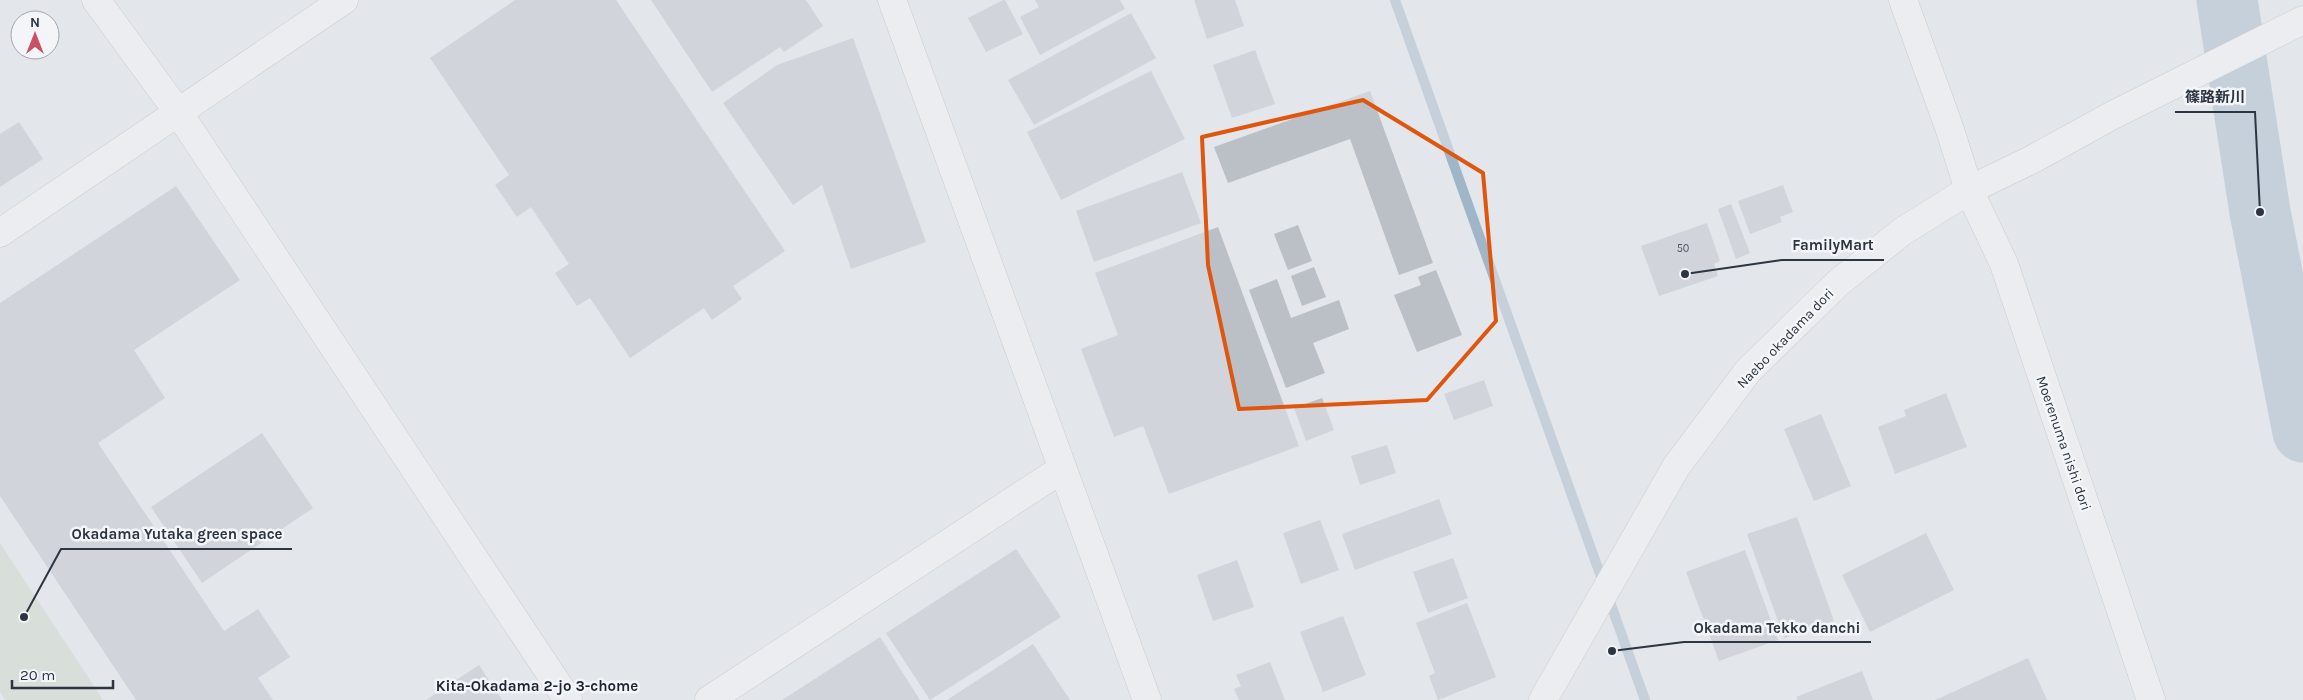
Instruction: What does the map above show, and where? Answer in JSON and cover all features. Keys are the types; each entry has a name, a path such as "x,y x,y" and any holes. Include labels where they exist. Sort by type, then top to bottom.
{"street":[{"path":"96,0 178,112 568,700"},
{"path":"0,233 344,0"},
{"path":"892,0 1147,700"},
{"path":"1903,0 1949,127 1969,190"},
{"name":"Naebo okadama dori","path":"1543,700 1579,640 1617,568 1676,467 1748,371 1838,283 1903,231 1969,190 2300,21"},
{"name":"Moerenuma nishi dori","path":"1969,190 2004,264 2151,700"},
{"path":"709,700 1062,470"}],"highlighted area":[{"path":"1363,100 1483,173 1496,321 1427,400 1239,409 1208,265 1202,137"}],"green space":[{"path":"0,543 103,700 5,700 0,692"}],"building":[{"path":"515,0 616,0 785,251 733,286 742,299 712,320 704,308 630,358 590,298 577,306 555,273 569,264 531,207 517,217 495,185 509,175 430,58"},
{"path":"651,0 806,0 823,26 784,52 780,47 712,92"},
{"path":"1005,0 1023,34 986,52 968,18"},
{"path":"1035,0 1120,0 1125,9 1040,55 1020,17 1039,7"},
{"path":"1194,0 1235,0 1244,26 1207,39"},
{"path":"1131,13 1156,58 1034,125 1008,80"},
{"path":"853,38 926,242 851,269 822,185 793,205 723,103 777,65"},
{"path":"1255,50 1275,104 1232,118 1213,65"},
{"path":"1151,71 1185,139 1061,200 1027,132"},
{"path":"1370,91 1433,263 1399,275 1350,139 1228,183 1214,147"},
{"path":"19,122 43,159 0,187 0,134"},
{"path":"1182,172 1201,223 1094,262 1076,211"},
{"path":"1783,185 1793,212 1780,217 1782,222 1750,234 1738,201"},
{"path":"176,186 240,280 134,350 165,398 98,443 224,631 258,609 290,657 258,678 273,700 136,700 0,496 0,303"},
{"path":"1731,204 1750,253 1736,259 1718,209"},
{"path":"1707,223 1720,261 1714,264 1718,276 1659,296 1641,246"},
{"path":"1298,225 1312,261 1288,270 1274,234"},
{"path":"1218,227 1299,446 1169,494 1143,426 1114,437 1081,349 1118,335 1095,273"},
{"path":"1314,267 1326,297 1302,306 1291,276"},
{"path":"1436,270 1462,335 1417,352 1394,295 1421,285 1418,277"},
{"path":"1277,279 1291,318 1339,300 1349,329 1313,343 1325,373 1286,388 1249,290"},
{"path":"1484,380 1493,406 1454,420 1444,394"},
{"path":"1946,393 1967,447 1895,474 1878,427 1906,416 1904,410"},
{"path":"1322,398 1334,430 1306,441 1294,408"},
{"path":"1821,414 1851,486 1814,501 1784,429"},
{"path":"262,433 313,508 202,583 151,507"},
{"path":"1387,445 1396,473 1360,485 1351,456"},
{"path":"1439,499 1452,534 1355,570 1342,534"},
{"path":"1797,517 1834,621 1784,638 1747,534"},
{"path":"1320,520 1339,570 1301,584 1283,533"},
{"path":"1926,533 1954,590 1870,632 1842,575"},
{"path":"1016,549 1061,617 930,700 886,633"},
{"path":"1745,550 1778,640 1719,661 1686,572"},
{"path":"1453,558 1468,598 1428,613 1413,572"},
{"path":"1237,560 1254,607 1213,621 1197,575"},
{"path":"1467,603 1496,677 1438,700 1429,676 1435,673 1416,623"},
{"path":"1343,616 1366,675 1323,692 1300,632"},
{"path":"880,637 920,700 782,700"},
{"path":"1033,644 1070,700 947,700"},
{"path":"2028,658 2047,700 1935,700"},
{"path":"1270,662 1285,700 1239,700 1234,689 1241,686 1236,675"},
{"path":"479,665 502,700 426,700"},
{"path":"1862,671 1873,700 1798,700 1796,697"}],"waterway":[{"path":"1395,0 1645,700"},
{"path":"2227,0 2260,212 2303,432"}],"place":[{"name":"篠路新川","path":"2260,212"},
{"name":"FamilyMart","path":"1685,274"},
{"name":"Okadama Yutaka green space","path":"24,617"},
{"name":"Okadama Tekko danchi","path":"1612,651"}],"district":[{"name":"Kita-Okadama 2-jo 3-chome","path":"537,686"}]}
